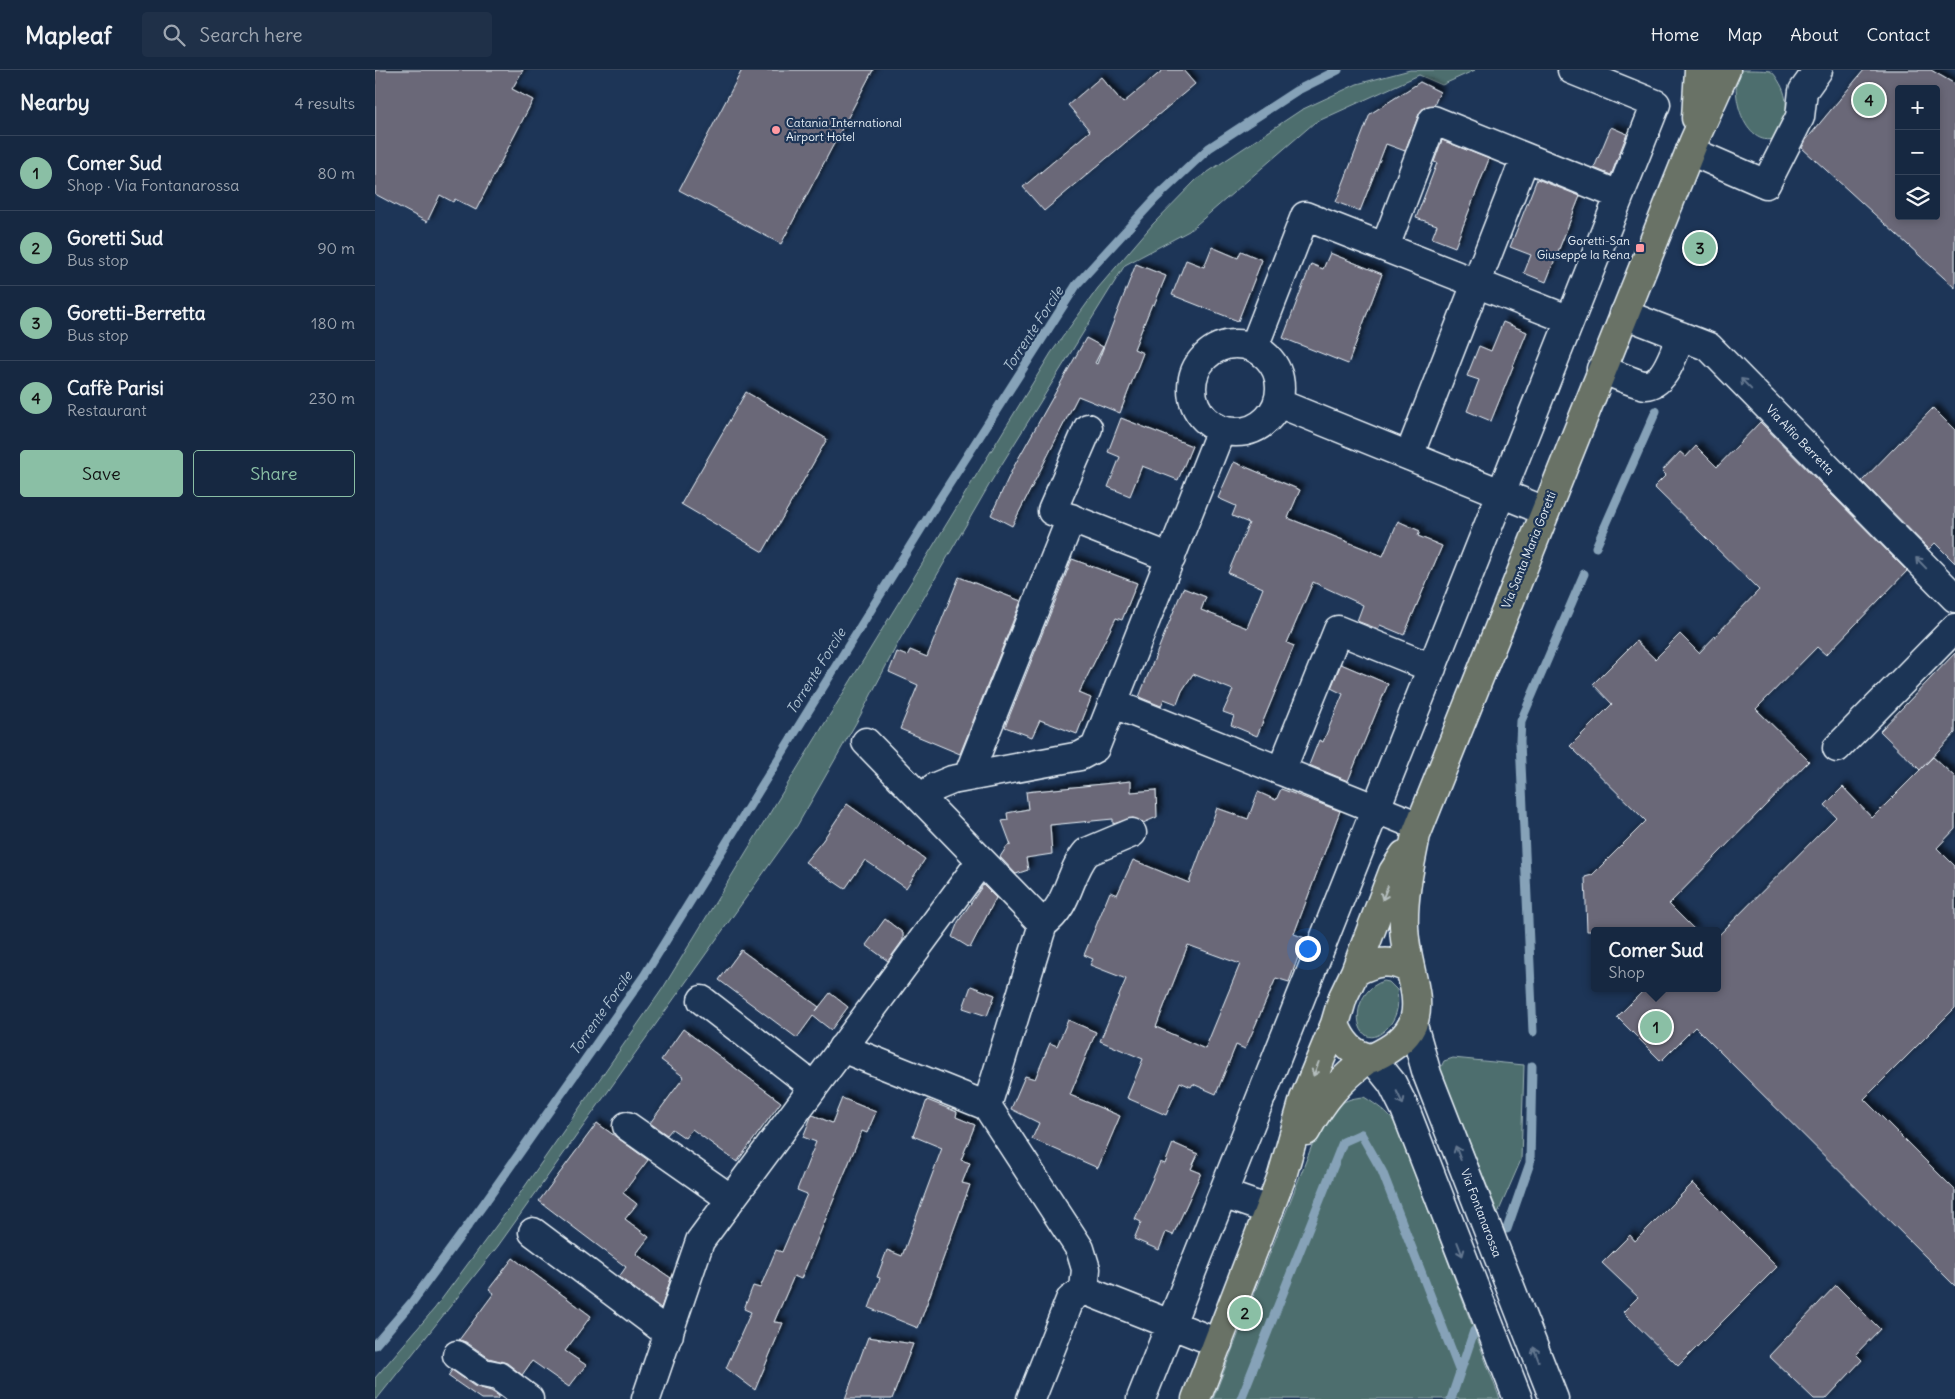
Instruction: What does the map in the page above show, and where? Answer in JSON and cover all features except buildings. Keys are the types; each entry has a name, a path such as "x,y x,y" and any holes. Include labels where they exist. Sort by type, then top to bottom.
{"main road":[{"path":"1692,146 1699,98 1699,70"},
{"path":"1692,146 1726,70"},
{"name":"Via Santa Maria Goretti","path":"1409,969 1404,916 1405,894 1417,830 1601,368 1692,146"},
{"path":"1196,1399 1282,1176 1305,1100 1335,1024 1343,997 1355,972 1393,872 1417,830"},
{"path":"1282,1176 1319,1106 1351,1071 1370,1058 1395,1046 1413,1025 1417,1001 1409,969 1402,965 1383,961 1355,972"},
{"path":"1335,1024 1343,1042 1358,1054 1370,1058"}],"street":[{"path":"1141,1399 1656,104 1572,70"},
{"path":"1692,146 1766,184 1800,117 1803,90 1817,70"},
{"path":"1385,247 1433,120 1619,195"},
{"path":"1409,456 1525,158"},
{"path":"1254,347 1305,216 1570,320"},
{"name":"Via Alfio Berretta","path":"1624,314 1709,347 1955,598"},
{"path":"1601,368 1645,385 1658,381 1668,366 1681,336"},
{"path":"1228,344 1242,344 1254,347 1266,355 1275,366 1281,390 1278,403 1271,415 1261,425 1248,431 1234,432 1221,430 1208,423 1199,412 1193,399 1192,384 1195,370 1203,358 1214,349 1228,344"},
{"path":"1278,403 1545,511"},
{"path":"1088,428 1051,511 1171,558"},
{"path":"923,799 935,787 952,780 1080,756 1095,748 1221,430"},
{"path":"968,776 1071,518"},
{"path":"1837,748 1955,628"},
{"path":"1281,771 1338,630 1432,668"},
{"path":"1113,704 1376,809 1417,830"},
{"path":"866,742 1043,924"},
{"path":"987,1106 1043,924 1052,918 1059,909 1087,852 1132,834"},
{"path":"646,1399 700,1241 981,860"},
{"path":"702,1000 814,1087"},
{"name":"Via Fontanarossa","path":"1413,1025 1427,1074 1554,1399"},
{"path":"842,1048 987,1106 1080,1249 1086,1270 1084,1290 1070,1300 1031,1399"},
{"path":"1370,1058 1392,1083 1405,1109 1518,1399"},
{"path":"627,1126 731,1199"},
{"path":"1223,1194 1269,1210"},
{"path":"533,1232 669,1334"},
{"path":"1084,1290 1217,1343"},
{"path":"457,1354 483,1373 498,1376 529,1399"}],"green space":[{"path":"1410,70 1475,70 1442,85 1419,75 1314,123 1189,231 1125,265 992,480 899,641 860,716 797,826 498,1246 377,1399 375,1399 375,1378 435,1308 516,1199 663,988 1051,353 1098,288 1153,224 1196,180 1301,110 1357,84"},
{"path":"1739,70 1770,71 1778,80 1785,94 1786,101 1784,122 1779,137 1767,140 1757,137 1749,129 1743,118 1736,93 1736,80"},
{"path":"1384,981 1389,982 1397,990 1398,1004 1396,1013 1389,1026 1378,1035 1369,1036 1362,1031 1359,1022 1359,1011 1363,999 1371,988"},
{"path":"1453,1058 1524,1065 1521,1160 1498,1213 1440,1069 1444,1061"},
{"path":"1364,1097 1381,1109 1396,1124 1500,1399 1213,1399 1318,1130 1332,1111 1342,1103"}],"waterway":[{"name":"Torrente Forcile","path":"375,1345 412,1302 483,1205 644,976 937,503 1077,284 1155,199 1209,148 1296,91 1338,70"},
{"path":"1596,547 1656,411"},
{"path":"1533,1032 1520,741 1521,721 1584,574"},
{"path":"1507,1229 1530,1163 1532,1066"},
{"path":"1241,1399 1343,1142 1361,1134 1382,1171 1460,1372"},
{"path":"1451,1399 1474,1331"}],"place":[{"name":"Caffè Parisi","path":"1869,100"},
{"name":"Catania International Airport Hotel","path":"776,130"},
{"name":"Goretti-San Giuseppe la Rena","path":"1640,248"},
{"name":"Goretti-Berretta","path":"1700,248"},
{"name":"Comer Sud","path":"1656,1027"},
{"name":"Goretti Sud","path":"1245,1313"}]}
